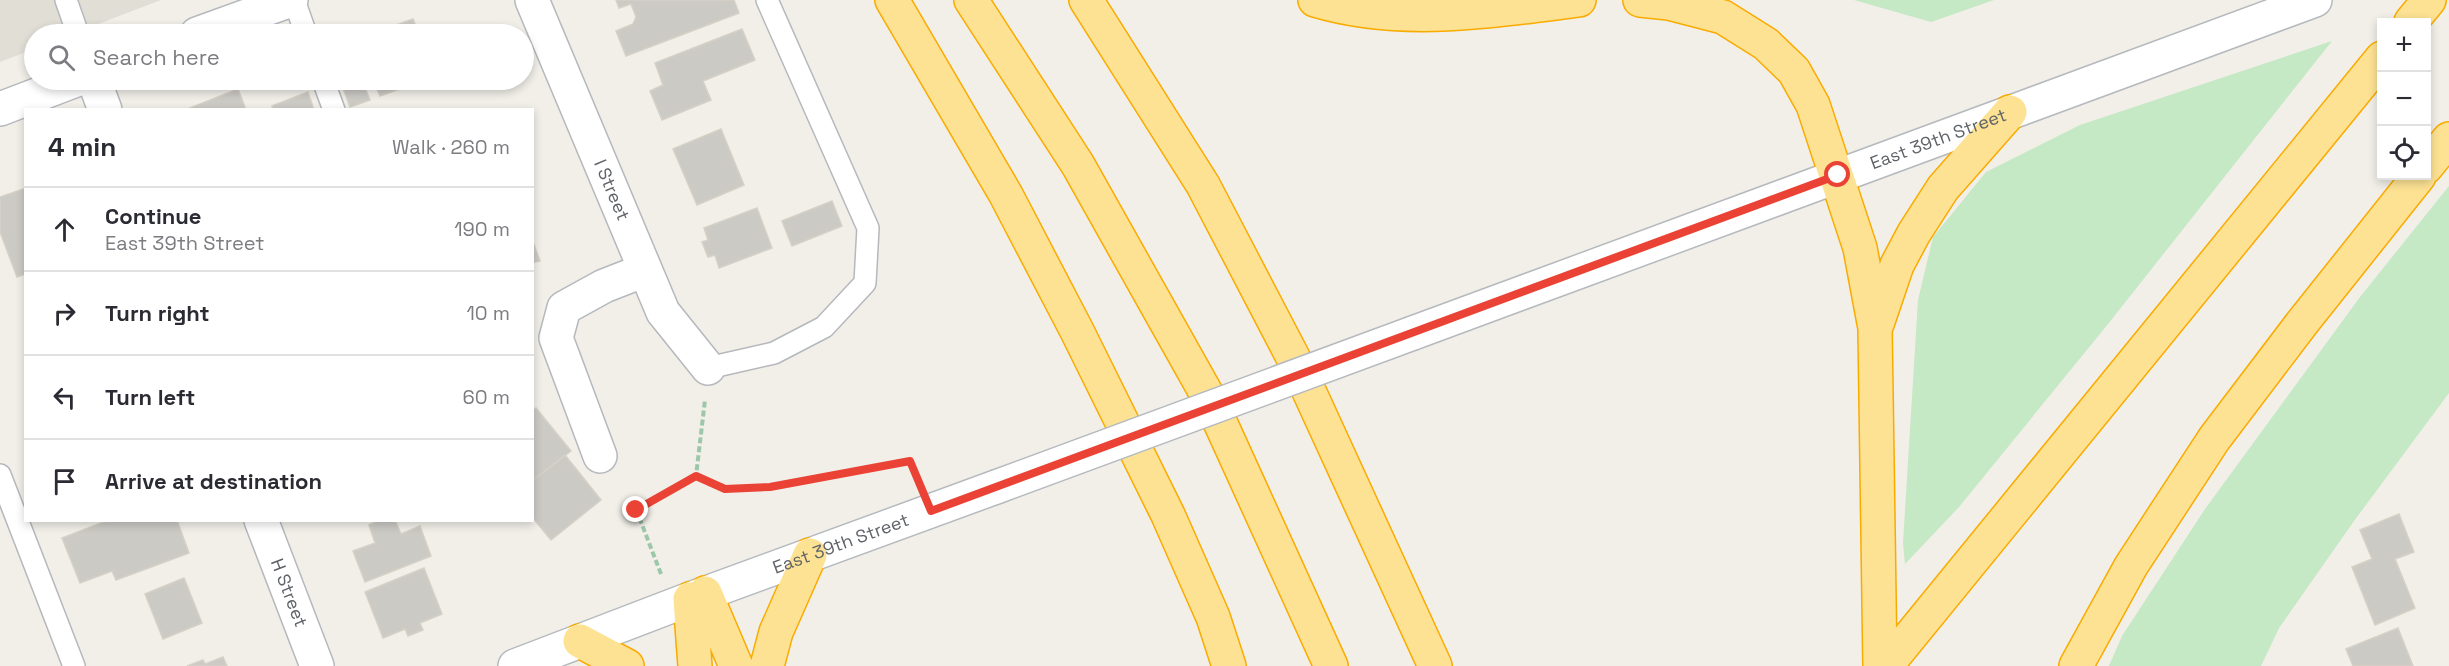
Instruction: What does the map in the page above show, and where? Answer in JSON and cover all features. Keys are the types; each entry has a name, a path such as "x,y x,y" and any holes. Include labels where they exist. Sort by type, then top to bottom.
{"highway":[{"path":"892,0 1006,195 1077,331 1173,526 1214,617 1229,666"},
{"path":"971,0 1078,165 1210,400 1330,666"},
{"path":"1086,0 1203,184 1297,365 1435,666"},
{"path":"1315,0 1370,14 1430,15 1579,0"},
{"path":"1640,0 1669,3 1723,18 1766,44 1794,71 1813,105 1838,175 1860,248 1875,328 1881,666"},
{"path":"2414,18 2429,0"},
{"path":"1886,666 2377,64"},
{"path":"1875,328 1897,265 1914,233 1943,188 2010,112"},
{"path":"2431,162 2449,139"},
{"path":"2076,666 2131,566 2214,439 2302,323 2417,180"},
{"path":"767,666 776,632 810,555"},
{"path":"695,666 698,596"},
{"path":"698,596 736,666"},
{"path":"580,641 627,666"}],"main road":[{"path":"225,24 292,0"},
{"name":"I Street","path":"532,0 663,312 708,368"},
{"name":"East 39th Street","path":"514,666 698,596 2315,0"},
{"path":"0,109 50,90"},
{"path":"98,90 104,108"},
{"path":"600,456 556,338 564,308 604,286 645,270"},
{"name":"H Street","path":"262,522 317,666"}],"lane":[{"path":"66,0 74,24"},
{"path":"292,0 302,24"},
{"path":"708,368 774,353 824,327 865,283 868,228 767,0"},
{"path":"327,90 333,108"},
{"path":"0,475 74,666"}],"path":[{"path":"696,476 708,368"},
{"path":"696,476 725,489 770,487 910,461 931,511"},
{"path":"660,571 636,510 696,476"}],"shaded area":[{"path":"0,0 161,0 98,24 24,24 24,53 0,62"}],"green space":[{"path":"1854,0 1994,0 1931,22"},
{"path":"2332,41 2108,324 1959,507 1905,564 1903,543 1918,300 1933,237 1986,172 2080,125"},
{"path":"2449,186 2449,393 2354,521 2279,628 2261,666 2109,666 2122,636 2205,509 2360,297"}],"building":[{"path":"616,0 734,0 739,13 626,56 616,31 633,24 636,17 631,4 619,8"},
{"path":"413,19 415,24 399,24"},
{"path":"742,29 755,60 703,81 711,100 662,120 650,91 663,85 655,63"},
{"path":"238,90 245,108 190,108"},
{"path":"344,90 366,90 370,100 350,107"},
{"path":"377,90 396,90 380,96"},
{"path":"308,92 313,108 272,108 272,106"},
{"path":"721,129 744,185 697,205 673,149"},
{"path":"24,189 24,275 17,277 0,232 0,197"},
{"path":"832,201 842,226 792,246 782,221"},
{"path":"757,208 772,248 719,268 715,255 708,257 702,242 708,240 704,228"},
{"path":"534,244 540,261 534,262"},
{"path":"536,408 571,451 534,479 534,410"},
{"path":"565,455 601,500 551,540 534,519 534,479"},
{"path":"2399,514 2414,552 2395,559 2415,608 2375,625 2352,567 2372,559 2360,530"},
{"path":"104,522 178,522 189,553 116,580 112,571 80,583 62,538"},
{"path":"376,522 396,522 401,534 420,526 431,556 365,582 353,551 375,543 369,525"},
{"path":"424,568 442,614 420,623 423,630 408,636 405,629 383,638 365,592"},
{"path":"184,578 202,623 163,639 145,594"},
{"path":"2398,628 2413,666 2353,666 2346,649"},
{"path":"223,657 227,666 187,666 203,660 205,664"}],"route":[{"path":"636,510 696,476 725,489 770,487 910,461 931,511 1838,175"}]}
